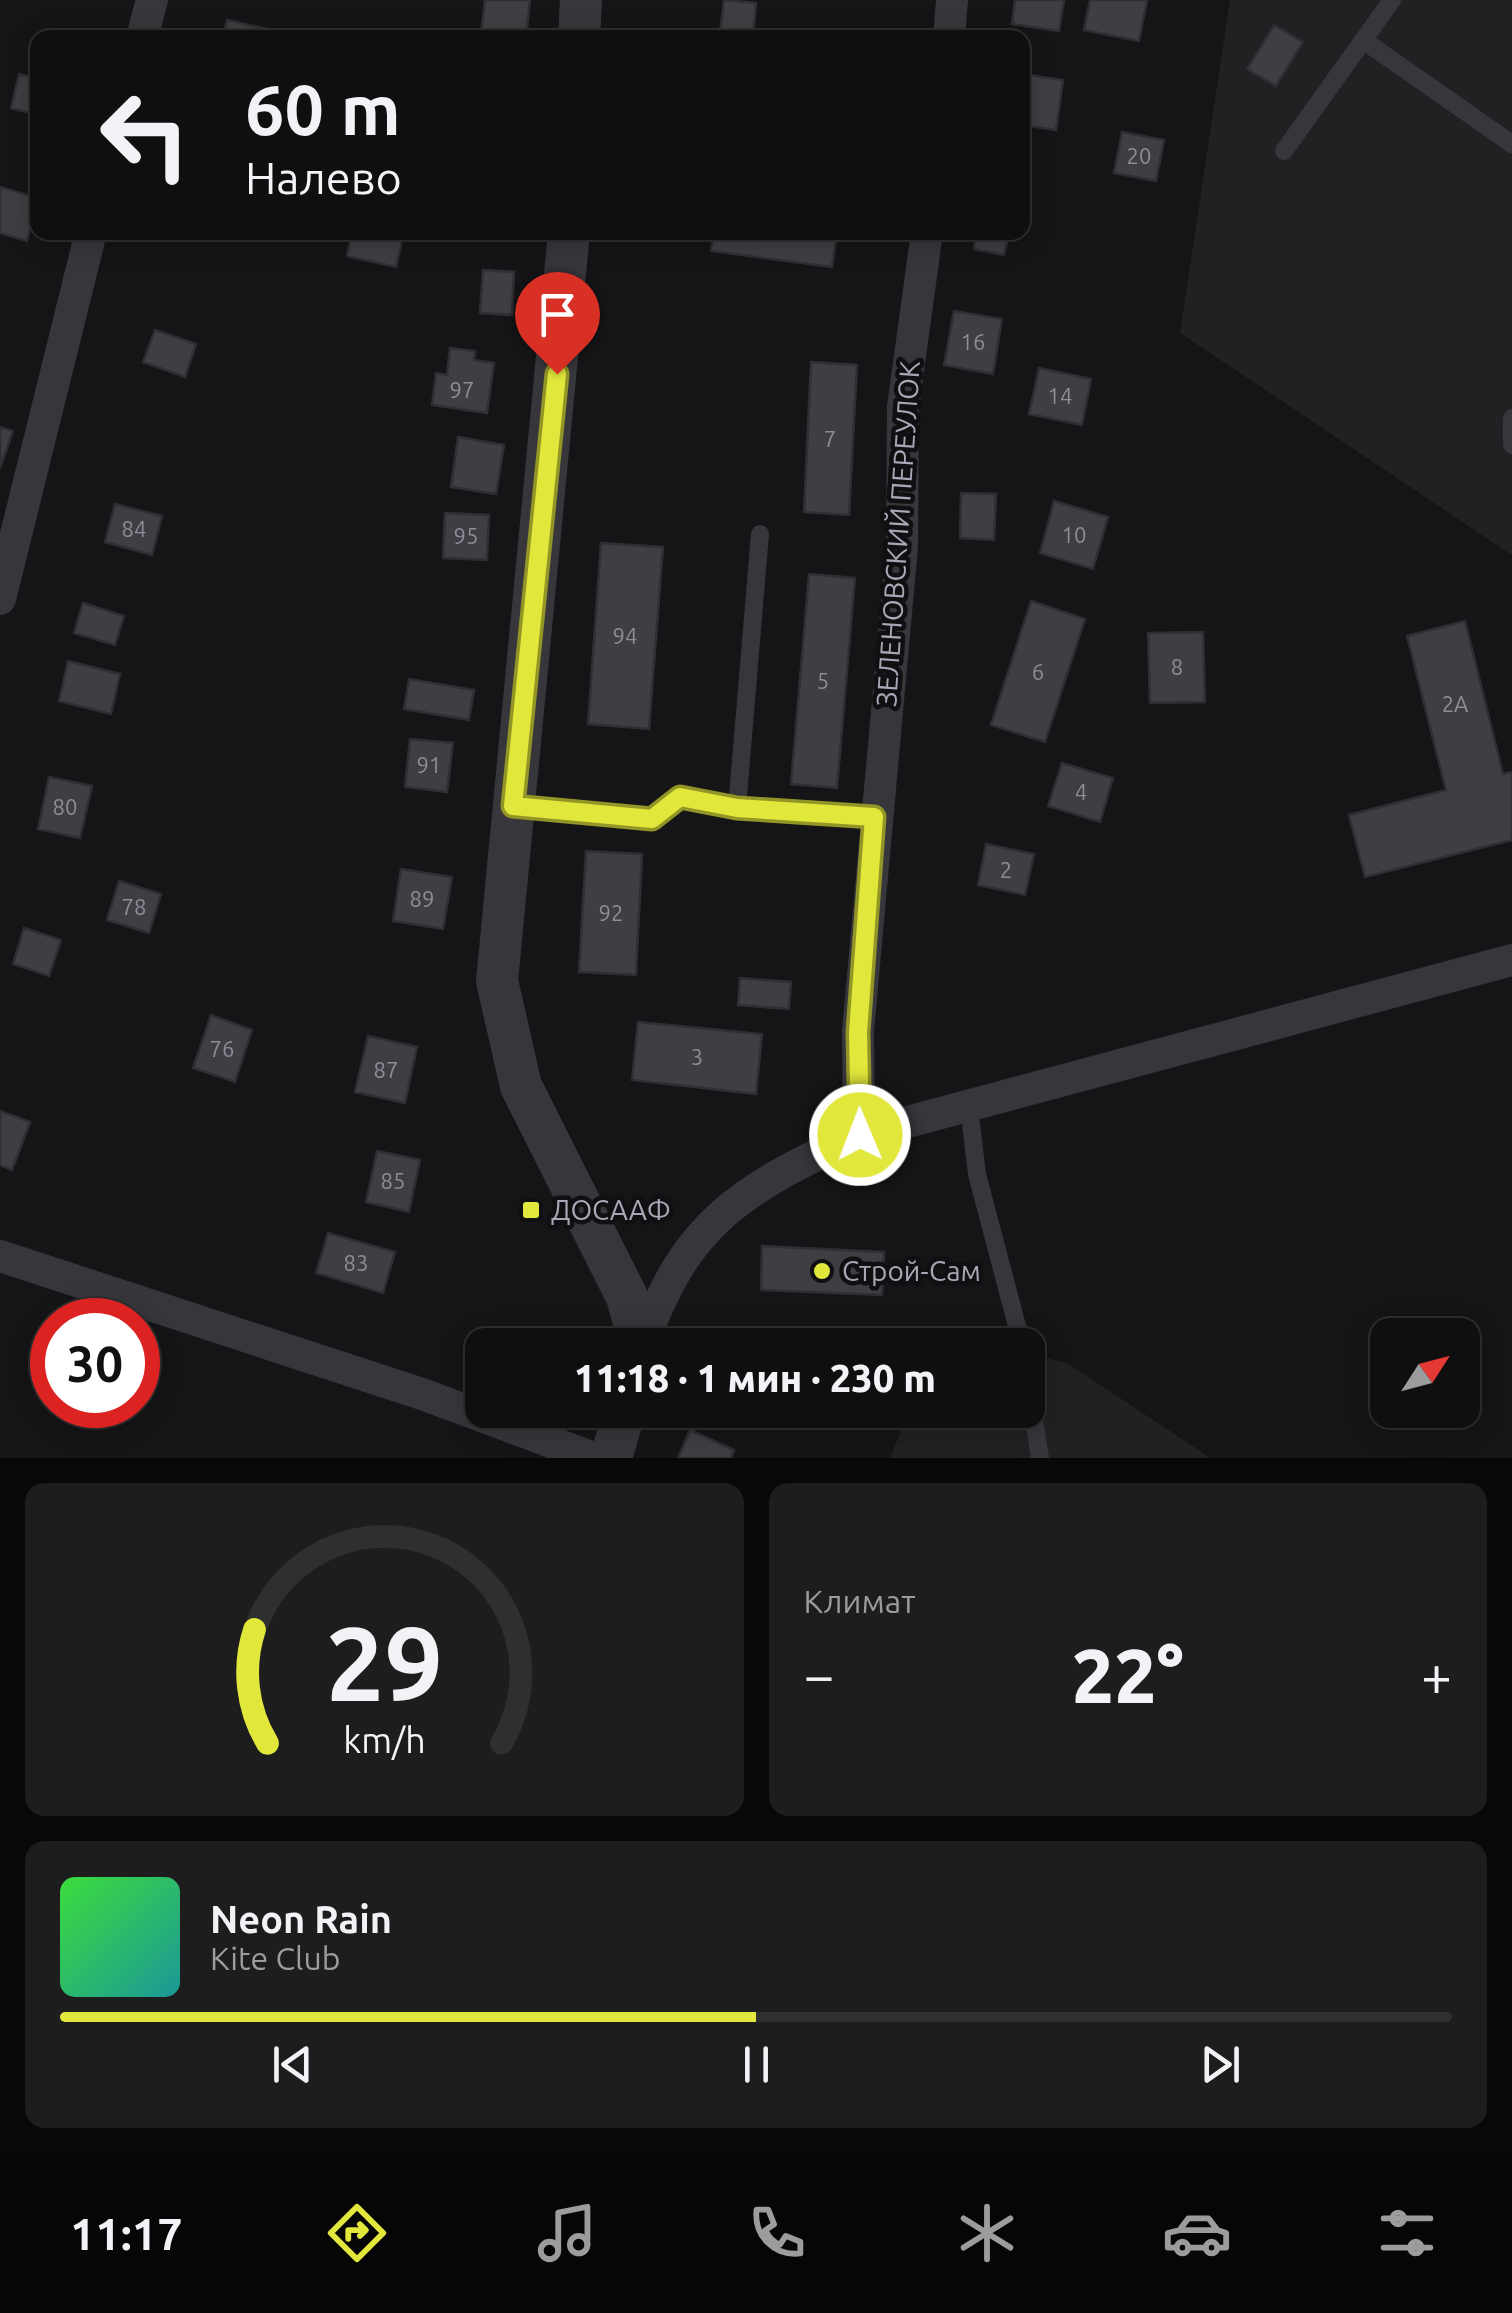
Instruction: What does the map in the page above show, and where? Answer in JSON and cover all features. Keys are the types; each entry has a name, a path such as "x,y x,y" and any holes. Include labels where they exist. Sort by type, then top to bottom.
{"street":[{"path":"144,30 152,0"},
{"path":"579,30 581,0"},
{"path":"950,30 952,0"},
{"path":"0,599 89,240"},
{"path":"568,240 497,981 520,1086 559,1170 627,1297 637,1328"},
{"name":"ЗЕЛЕНОВСКИЙ ПЕРЕУЛОК","path":"860,1135 858,1032 874,817 902,546 904,407 926,240"},
{"path":"648,1328 660,1294 689,1247 730,1205 793,1166 860,1135 1512,960"},
{"path":"0,1256 422,1394 594,1458"},
{"path":"611,1458 620,1428"}],"lane":[{"path":"1284,151 1392,0"},
{"path":"1363,40 1512,144"},
{"path":"1512,418 1512,445"},
{"path":"737,808 760,534"},
{"path":"513,806 652,819 680,797 737,808 874,817"},
{"path":"968,1107 976,1174 1017,1328"},
{"path":"1035,1428 1040,1458"}],"shaded area":[{"path":"1230,0 1512,0 1512,555 1180,333"},
{"path":"1045,1357 1067,1363 1211,1458 890,1458 902,1428 1045,1428"}],"building":[{"path":"485,0 530,0 527,30 481,30"},
{"path":"724,0 756,3 754,30 720,30"},
{"path":"1015,0 1064,0 1059,31 1012,24"},
{"path":"1090,0 1147,0 1139,41 1084,30"},
{"path":"227,20 272,30 225,30"},
{"path":"1274,25 1303,42 1276,86 1247,69"},
{"path":"19,74 30,77 30,113 11,108"},
{"path":"1030,75 1063,80 1056,130 1030,126"},
{"path":"1122,132 1164,140 1156,181 1114,173"},
{"path":"0,187 30,196 27,241 0,233"},
{"path":"350,240 402,240 396,267 347,256"},
{"path":"713,240 836,240 832,267 711,251"},
{"path":"976,240 1007,240 1004,255 974,249"},
{"path":"483,270 514,272 512,315 480,313"},
{"path":"954,311 1002,319 993,374 944,365"},
{"path":"155,330 196,344 185,377 143,362"},
{"path":"450,348 475,351 474,360 494,363 487,413 432,405 436,373 447,375"},
{"path":"811,362 857,365 849,515 804,512"},
{"path":"1039,368 1091,379 1082,425 1029,414"},
{"path":"0,427 13,431 0,468"},
{"path":"458,437 504,445 496,494 451,487"},
{"path":"961,493 996,494 994,540 960,538"},
{"path":"1054,501 1108,517 1093,569 1040,553"},
{"path":"115,504 162,516 152,555 105,542"},
{"path":"445,513 489,515 487,560 443,558"},
{"path":"601,543 663,547 649,729 588,724"},
{"path":"809,574 855,578 837,788 791,784"},
{"path":"1031,601 1085,619 1045,742 991,725"},
{"path":"83,603 124,616 115,645 74,633"},
{"path":"1465,621 1503,774 1512,772 1512,840 1365,877 1349,815 1446,790 1407,636"},
{"path":"1203,632 1205,702 1150,703 1148,633"},
{"path":"68,661 120,674 111,714 59,701"},
{"path":"409,679 474,690 469,720 404,709"},
{"path":"410,739 453,743 447,792 405,787"},
{"path":"1062,763 1113,778 1100,822 1048,806"},
{"path":"49,777 92,786 80,838 38,829"},
{"path":"986,844 1034,854 1025,895 978,885"},
{"path":"586,851 642,854 636,975 579,972"},
{"path":"401,869 452,877 443,929 393,921"},
{"path":"119,881 161,894 149,933 107,920"},
{"path":"24,928 61,940 49,976 13,964"},
{"path":"740,978 791,982 789,1009 738,1005"},
{"path":"211,1015 252,1030 235,1082 193,1068"},
{"path":"638,1022 762,1034 756,1094 632,1080"},
{"path":"368,1036 417,1047 405,1103 355,1092"},
{"path":"0,1111 30,1122 12,1170 0,1165"},
{"path":"377,1151 420,1160 409,1212 366,1202"},
{"path":"328,1233 395,1252 383,1293 316,1273"},
{"name":"Строй-Сам","path":"762,1246 884,1252 882,1295 761,1290"},
{"path":"690,1430 734,1450 731,1458 678,1458"}],"place":[{"name":"ДОСААФ","path":"531,1210"},
{"name":"Строй-Сам","path":"822,1271"}],"route":[{"path":"557,374 513,806 652,819 680,797 737,808 874,817 858,1032 860,1135"}]}
